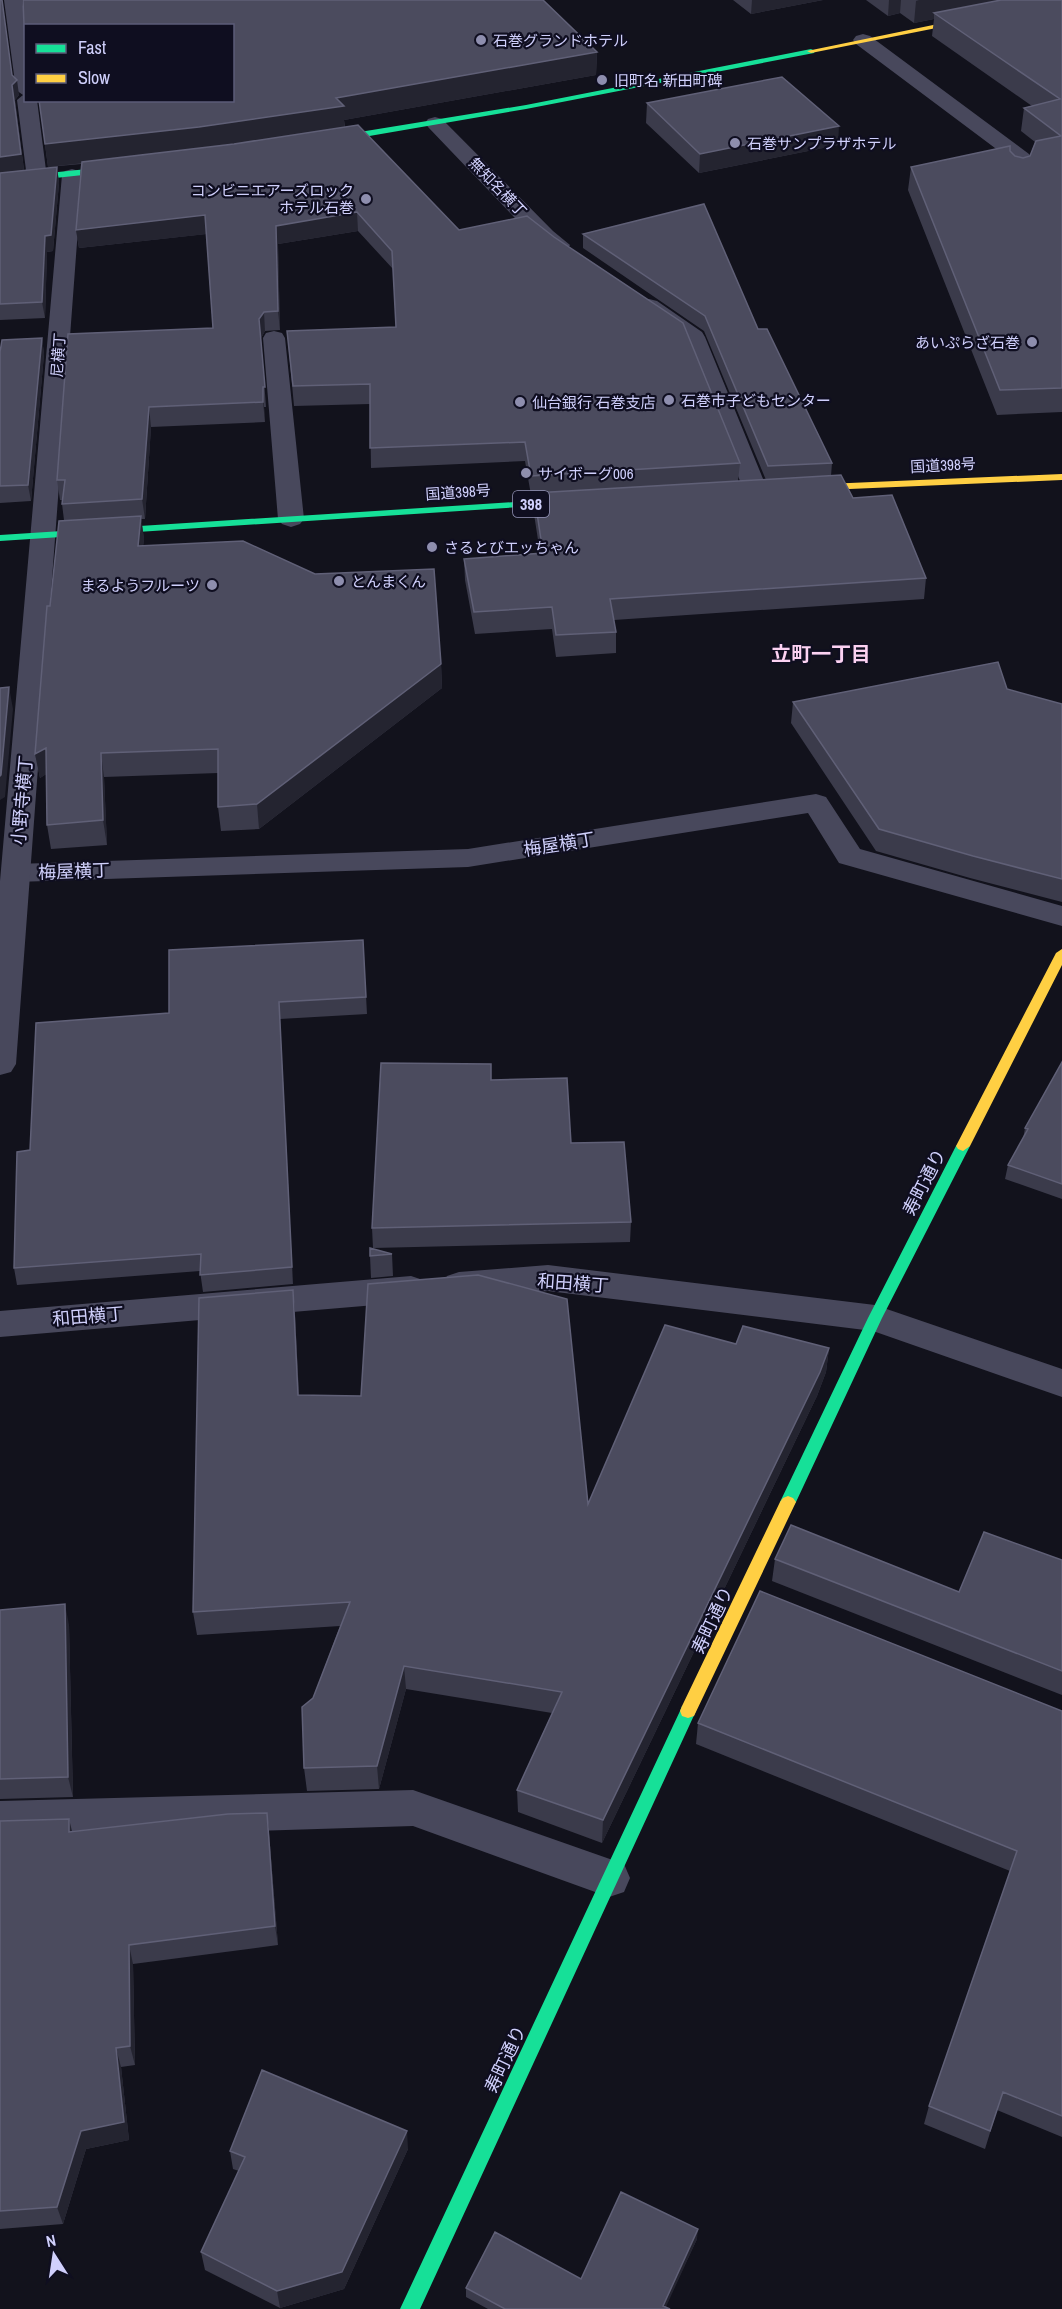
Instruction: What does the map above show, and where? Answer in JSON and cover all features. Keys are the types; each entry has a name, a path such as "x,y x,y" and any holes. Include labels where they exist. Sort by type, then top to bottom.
{"main road":[{"path":"309,143 435,123 1053,5"},
{"path":"0,181 139,166"},
{"name":"国道398号","path":"791,489 1062,477"},
{"name":"国道398号","path":"0,538 588,501"},
{"name":"寿町通り","path":"410,2309 609,1878 763,1595 875,1318 1061,958"}],"street":[{"path":"13,0 24,76"},
{"path":"863,40 1022,158 1019,173"},
{"path":"27,102 37,178"},
{"name":"無知名横丁","path":"435,123 545,236 575,256"},
{"name":"尼横丁","path":"44,535 72,174"},
{"path":"634,297 694,337 756,491"},
{"path":"274,338 291,519"},
{"name":"小野寺横丁","path":"0,1064 16,873 10,832 44,535"},
{"name":"梅屋横丁","path":"16,873 468,858 816,803 849,856 1062,916"},
{"name":"和田横丁","path":"0,1323 548,1278 875,1318 1062,1383"},
{"path":"0,1820 414,1808 609,1878"}],"building":[{"path":"0,0 2,0 12,75 17,80 12,85 21,154 0,157"},
{"path":"23,0 543,0 597,52 336,98 344,106 199,127 45,144 39,102 234,102 234,24 24,25"},
{"path":"1001,0 1062,0 1062,388 1000,390 911,167 1010,146 1010,151 1015,156 1023,158 1030,156 1036,141 1061,136 1024,108 1060,99 934,13"},
{"path":"782,77 839,126 700,154 647,103"},
{"path":"358,125 459,230 527,216 554,237 683,323 740,463 531,476 525,442 370,448 370,384 293,386 287,331 396,327 392,251 357,212 276,226 278,311 264,312 259,319 265,387 263,387 263,402 149,407 142,499 62,504 65,480 57,480 68,334 213,328 205,215 76,230 82,162 234,144"},
{"path":"57,167 51,235 45,236 42,302 0,304 0,173"},
{"path":"704,204 758,329 767,329 832,463 768,466 705,316 583,234"},
{"path":"42,338 28,485 0,486 0,352 2,340"},
{"path":"841,475 853,498 892,495 926,578 610,599 616,632 556,635 552,607 474,612 464,559 543,553 534,493"},
{"path":"141,516 138,546 243,541 315,574 434,569 441,664 257,804 218,807 218,749 101,753 103,820 47,825 46,748 35,754 47,606 50,606 59,521"},
{"path":"998,662 1007,689 1062,704 1062,879 879,829 793,702"},
{"path":"9,687 1,775 0,776 0,688"},
{"path":"363,940 366,997 279,1002 292,1267 200,1275 201,1254 14,1268 17,1152 30,1150 36,1023 169,1013 169,950"},
{"path":"1062,1062 1062,1184 1008,1165 1028,1129 1025,1128"},
{"path":"381,1063 491,1064 491,1080 567,1078 571,1143 624,1142 631,1222 372,1228"},
{"path":"370,1248 392,1254 370,1256"},
{"path":"478,1275 567,1299 588,1504 665,1325 736,1344 743,1326 829,1348 820,1372 603,1820 517,1790 562,1692 404,1666 377,1766 304,1768 302,1707 313,1698 350,1602 193,1612 199,1298 293,1290 298,1395 361,1396 368,1284"},
{"path":"791,1525 959,1592 984,1532 1062,1560 1062,1671 775,1559"},
{"path":"760,1591 1062,1711 1062,2116 1003,2092 990,2131 929,2106 1017,1851 698,1723"},
{"path":"65,1604 68,1777 0,1779 0,1610"},
{"path":"267,1813 275,1926 129,1945 130,2046 116,2048 124,2122 81,2131 57,2207 0,2211 0,1821 69,1819 69,1832 228,1814"},
{"path":"262,2070 407,2131 342,2272 277,2291 201,2252 245,2157 230,2151"},
{"path":"621,2192 698,2229 663,2306 670,2309 505,2309 466,2288 495,2232 581,2279"}],"traffic: fast":[{"path":"323,141 526,107 811,51"},
{"path":"0,181 126,168"},
{"path":"0,538 578,501"},
{"path":"788,1502 875,1318 963,1146"},
{"path":"410,2309 688,1711"}],"traffic: slow":[{"path":"811,51 1062,1"},
{"path":"803,488 1062,477"},
{"path":"963,1146 1062,953"},
{"path":"688,1711 788,1502"}],"place":[{"name":"石巻グランドホテル","path":"481,40"},
{"name":"旧町名 新田町碑","path":"602,80"},
{"name":"石巻サンプラザホテル","path":"735,143"},
{"name":"コンビニエアーズロック ホテル石巻","path":"366,199"},
{"name":"あいぷらざ石巻","path":"1032,342"},
{"name":"石巻市子どもセンター","path":"669,400"},
{"name":"仙台銀行 石巻支店","path":"520,402"},
{"name":"サイボーグ006","path":"526,473"},
{"name":"さるとびエッちゃん","path":"432,547"},
{"name":"とんまくん","path":"339,581"},
{"name":"まるようフルーツ","path":"212,585"}],"district":[{"name":"立町一丁目","path":"821,653"}]}
